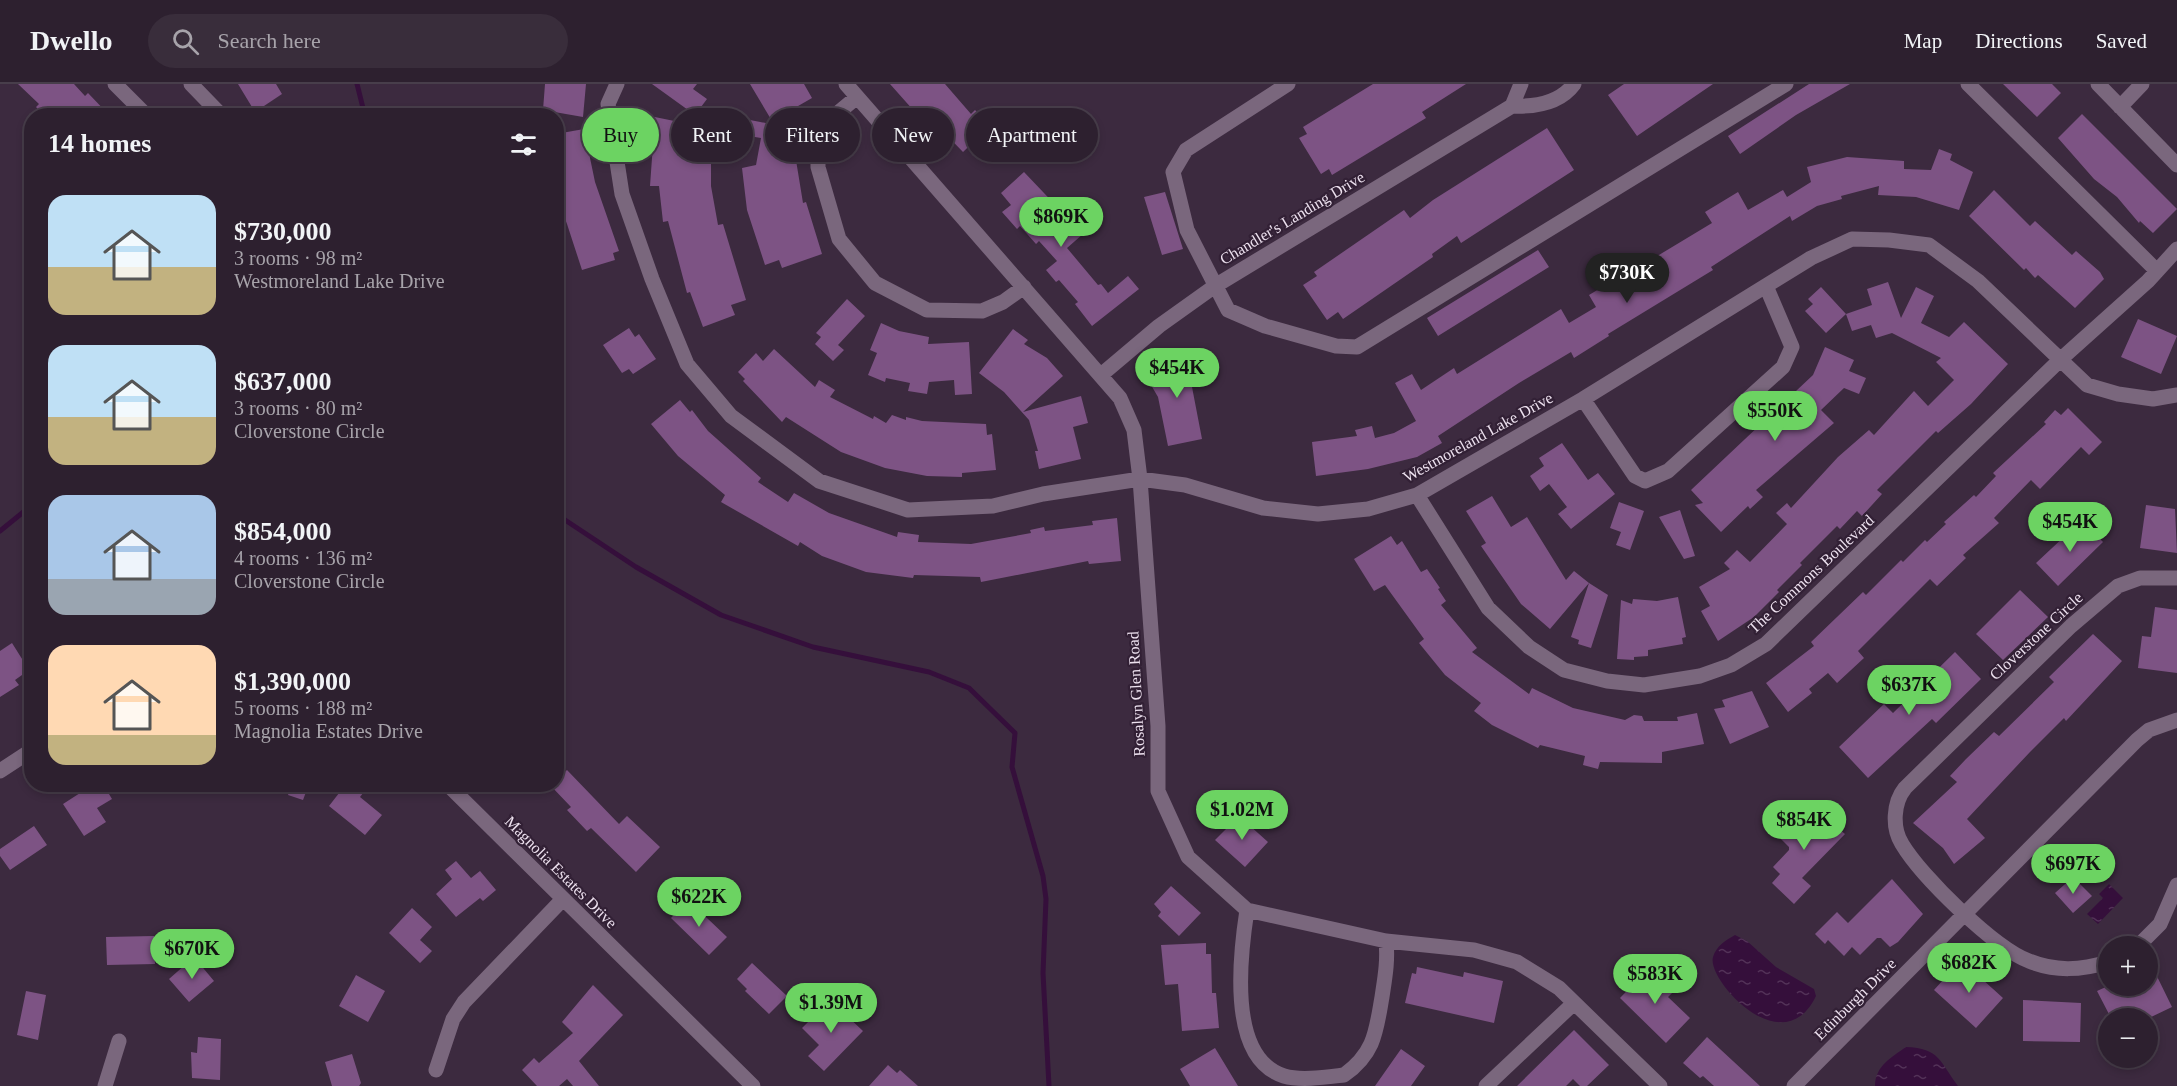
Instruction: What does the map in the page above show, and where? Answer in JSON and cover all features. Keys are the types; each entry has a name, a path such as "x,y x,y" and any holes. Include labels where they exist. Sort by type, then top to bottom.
{"street":[{"path":"115,84 139,108"},
{"path":"191,84 214,108"},
{"name":"Westmoreland Lake Drive","path":"617,84 608,104 626,204 652,279 687,364 731,416 819,481 908,510 993,506 1043,494 1140,479 1185,485 1263,508 1318,513 1368,509 1417,495 1583,399 1811,258 1852,239 1889,240 1929,245 1978,281 2087,385 2118,394 2153,399 2177,395"},
{"name":"Rosalyn Glen Road","path":"846,84 1120,398 1134,430 1140,479 1158,726 1158,791 1188,857 1246,910 1386,941 1474,950 1517,962 1559,988 1660,1086"},
{"path":"1288,84 1186,150 1173,172 1186,230 1228,310 1265,327 1336,346 1357,347 1786,84"},
{"path":"1512,105 1521,84"},
{"name":"Chandler's Landing Drive","path":"1101,375 1159,326 1215,286 1512,105 1526,106 1560,98 1574,84"},
{"path":"1968,84 2157,271"},
{"path":"2098,84 2177,165"},
{"path":"2120,107 2142,84"},
{"path":"857,97 833,117 818,138 818,166 839,239 875,283 927,310 982,311 1003,302 1024,286"},
{"name":"The Commons Boulevard","path":"1417,495 1488,608 1529,647 1564,670 1607,681 1644,685 1700,676 1731,665 1766,644 2061,359 2157,271 2177,249"},
{"path":"1583,399 1635,476 1644,481 1668,471 1783,367 1792,347 1766,286"},
{"name":"Cloverstone Circle","path":"2098,965 2074,970 2027,960 2000,944 1925,874 1901,843 1896,817 1898,797 2071,626 2118,586 2140,578 2177,578"},
{"name":"Edinburgh Drive","path":"1794,1086 2137,740 2149,730 2177,720"},
{"path":"0,771 24,755"},
{"name":"Magnolia Estates Drive","path":"455,792 753,1086"},
{"path":"2148,936 2160,924 2177,885"},
{"path":"436,1070 453,1019 464,1002 563,899"},
{"path":"1246,910 1242,943 1243,1018 1247,1040 1258,1058 1268,1067 1285,1076 1344,1075 1365,1055 1378,1027 1388,964 1386,941"},
{"path":"1486,1086 1574,1003"},
{"path":"105,1086 119,1041"}],"water":[{"path":"2109,884 2123,898 2098,924 2087,914 2103,898 2099,894"},
{"path":"1735,935 1747,941 1776,967 1814,989 1816,996 1802,1015 1785,1022 1767,1020 1750,1011 1721,982 1714,968 1714,953 1725,941"},
{"path":"1906,1047 1933,1053 1943,1063 1958,1086 1875,1086 1881,1068 1890,1058"}],"building":[{"path":"18,84 74,84 85,96 88,93 102,108 37,108 39,104"},
{"path":"238,84 276,84 282,94 261,108 253,108"},
{"path":"545,84 586,84 582,117 564,114 564,108 543,108"},
{"path":"652,84 697,84 693,89 707,99 700,108 685,108"},
{"path":"750,84 804,84 812,98 795,108 765,109"},
{"path":"890,84 945,84 966,108 966,149 963,152 954,143 954,108 911,108"},
{"path":"1373,84 1466,84 1422,112 1426,118 1332,175 1329,169 1321,174 1299,138 1307,134 1303,127"},
{"path":"1624,84 1713,84 1637,136 1608,95"},
{"path":"1809,84 1850,84 1796,115 1740,154 1728,136"},
{"path":"2003,84 2052,84 2061,93 2037,117"},
{"path":"2082,114 2177,209 2153,233 2140,221 2139,223 2117,197 2094,179 2058,138"},
{"path":"659,118 671,120 671,162 711,162 711,186 718,225 723,224 746,300 731,305 735,315 703,327 690,292 687,293 668,221 663,222 659,186 650,186 652,162 659,162"},
{"path":"753,121 765,123 765,162 796,162 803,203 806,202 822,254 782,268 779,260 765,265 747,210 742,168 756,165 761,138 753,137"},
{"path":"1547,128 1574,170 1461,243 1457,236 1432,254 1433,257 1343,319 1338,312 1327,320 1303,285 1317,276 1314,272 1404,210 1410,218 1433,200"},
{"path":"582,129 582,162 591,162 595,182 619,251 613,253 615,260 582,270 564,216 564,133"},
{"path":"1939,149 1952,154 1950,160 1973,172 1959,210 1916,197 1878,195 1879,186 1841,196 1842,199 1817,206 1792,221 1790,216 1711,267 1713,270 1608,334 1609,336 1574,358 1571,352 1519,383 1438,436 1442,443 1417,457 1368,469 1316,476 1312,442 1357,436 1355,430 1372,426 1375,438 1394,433 1416,421 1395,383 1412,374 1421,390 1454,368 1457,374 1561,309 1569,323 1596,307 1589,295 1609,283 1608,280 1641,260 1644,264 1712,223 1705,212 1738,192 1748,210 1783,190 1787,197 1811,182 1807,167 1847,157 1904,161 1904,169 1931,170"},
{"path":"1024,172 1083,234 1067,248 1098,285 1101,284 1108,293 1128,276 1139,289 1092,326 1075,304 1078,302 1059,280 1056,282 1046,270 1057,261 1039,241 1036,244 1020,226 1017,229 1002,212 1011,205 1001,193"},
{"path":"1994,190 2030,226 2035,221 2072,255 2076,251 2100,272 2104,279 2075,308 2038,275 2035,278 2026,268 2024,270 1969,216"},
{"path":"1165,192 1183,249 1162,255 1144,197"},
{"path":"1538,250 1549,267 1438,336 1427,318"},
{"path":"1888,282 1901,318 1916,287 1934,296 1921,323 1949,337 1964,322 2008,364 1971,404 1938,433 1936,431 1877,490 1882,494 1862,516 1857,511 1840,529 1837,526 1800,563 1802,565 1777,590 1779,592 1754,617 1718,641 1701,611 1710,606 1699,587 1730,569 1724,563 1737,550 1750,562 1787,524 1776,513 1787,503 1791,508 1838,457 1869,430 1874,435 1914,391 1928,406 1954,380 1936,362 1941,358 1892,333 1876,338 1871,325 1852,331 1846,314 1872,305 1867,289"},
{"path":"1821,287 1846,314 1826,333 1805,311 1813,304 1808,299"},
{"path":"847,299 865,316 838,345 844,350 833,361 815,344 821,337 816,333"},
{"path":"2138,319 2177,336 2161,374 2121,357"},
{"path":"881,323 899,331 929,337 928,344 969,342 972,394 955,395 954,380 929,382 927,394 908,391 910,383 886,378 885,382 868,375 877,353 870,350"},
{"path":"629,328 635,337 639,334 656,359 633,374 629,369 622,373 603,345"},
{"path":"1013,329 1028,340 1024,344 1047,358 1063,376 1023,412 1081,396 1088,423 1073,427 1081,459 1039,469 1035,451 1038,451 1029,420 1004,392 979,373"},
{"path":"1825,347 1854,360 1849,371 1866,378 1859,394 1844,388 1821,410 1834,423 1756,490 1763,497 1750,509 1748,506 1721,532 1695,505 1703,503 1691,490 1813,375"},
{"path":"774,349 815,387 819,380 835,390 830,397 873,419 874,416 886,423 892,415 906,420 906,417 922,421 986,424 987,435 992,434 996,470 962,473 962,477 927,476 885,468 841,452 786,417 782,422 743,381 745,379 738,372 756,353 763,361"},
{"path":"1181,350 1198,384 1192,387 1202,439 1168,446 1158,397 1151,385 1160,380 1152,364"},
{"path":"680,400 690,412 692,410 708,431 761,478 758,482 788,502 794,493 829,513 897,537 898,532 919,535 918,542 971,544 1031,533 1030,530 1044,527 1045,531 1093,525 1092,521 1117,518 1121,561 1089,564 1088,561 981,582 980,577 914,575 913,578 866,572 822,556 800,542 798,546 721,502 725,495 678,456 651,424"},
{"path":"2068,408 2102,442 2089,455 2081,447 2040,489 2031,480 1994,518 1999,523 1963,555 1966,558 1937,586 1930,579 1858,651 1864,658 1837,683 1828,673 1809,689 1812,693 1788,712 1766,683 1814,646 1811,642 1863,592 1866,595 1901,560 1903,562 1925,540 1927,542 1946,524 1944,522 1974,495 1976,497 1996,476 1993,473 2046,424 2044,422 2055,410 2061,415"},
{"path":"1562,443 1588,480 1598,473 1615,494 1571,529 1558,514 1567,507 1549,484 1540,491 1530,476 1544,466 1539,458"},
{"path":"1492,496 1511,527 1527,517 1566,580 1574,571 1589,583 1550,629 1521,604 1481,546 1486,543 1466,511"},
{"path":"1619,502 1644,511 1630,550 1616,545 1621,532 1610,528"},
{"path":"2146,505 2175,509 2177,553 2140,548"},
{"path":"1680,510 1695,556 1684,559 1659,517"},
{"path":"2082,520 2103,542 2058,586 2036,563"},
{"path":"1391,536 1397,545 1402,541 1421,572 1427,569 1446,601 1441,605 1477,648 1472,652 1529,694 1532,688 1573,708 1625,720 1634,715 1642,716 1644,721 1678,721 1677,717 1697,713 1704,744 1662,752 1662,763 1600,762 1598,769 1583,765 1585,756 1540,745 1538,748 1492,725 1474,711 1481,703 1445,675 1419,643 1424,639 1385,585 1374,591 1354,559"},
{"path":"1589,583 1608,595 1591,648 1578,644 1579,640 1571,637"},
{"path":"2020,590 2048,617 2003,660 1976,634"},
{"path":"1678,597 1686,637 1682,638 1683,644 1648,650 1648,656 1634,657 1634,660 1617,659 1621,600 1632,604 1633,599 1657,601"},
{"path":"2155,607 2177,610 2177,673 2138,668 2142,636 2151,637"},
{"path":"2093,634 2122,661 2066,721 2064,718 1967,819 1985,838 1954,864 1943,848 1913,823 1957,782 1950,776 1966,759 1994,732 1999,736 2054,682 2049,677"},
{"path":"12,643 24,662 24,674 15,680 19,685 0,697 0,651"},
{"path":"1955,652 1981,679 1936,723 1932,719 1868,778 1839,747 1884,704 1893,713"},
{"path":"1752,691 1769,727 1730,744 1714,709 1725,707 1722,700"},
{"path":"567,770 619,824 627,816 660,847 636,872 591,828 587,831 567,810 571,807 557,792 564,792 564,773"},
{"path":"82,792 108,792 112,799 97,808 106,822 84,836 63,804"},
{"path":"289,792 306,792 303,800 288,795"},
{"path":"340,792 364,792 360,797 382,815 365,835 329,806"},
{"path":"1806,806 1811,811 1814,808 1845,834 1802,878 1811,886 1794,904 1772,883 1780,874 1773,867 1789,850 1789,847 1779,837 1785,831 1783,829"},
{"path":"1239,816 1268,842 1245,867 1215,840"},
{"path":"34,826 47,845 10,870 0,856 0,849"},
{"path":"456,861 471,878 480,871 496,890 483,901 480,898 456,917 436,894 452,879 445,870"},
{"path":"2073,877 2092,896 2073,913 2055,893"},
{"path":"1892,879 1923,914 1898,942 1890,947 1881,938 1877,938 1860,955 1852,947 1844,956 1828,940 1825,944 1815,934 1837,912 1848,923"},
{"path":"1171,886 1201,913 1179,936 1158,916 1161,912 1154,904"},
{"path":"688,900 727,937 709,955 671,918"},
{"path":"412,908 432,927 420,940 432,951 420,963 389,933"},
{"path":"154,936 155,964 107,965 106,937"},
{"path":"1206,943 1206,954 1211,954 1212,993 1216,993 1219,1028 1182,1031 1178,984 1165,985 1161,945"},
{"path":"194,957 214,981 189,1002 169,979"},
{"path":"1961,960 2003,998 1976,1028 1934,990"},
{"path":"752,963 787,996 769,1014 745,991 747,989 737,979"},
{"path":"1417,967 1463,977 1464,972 1503,981 1494,1023 1405,1003 1412,973 1416,974"},
{"path":"1650,967 1674,991 1668,997 1690,1018 1666,1043 1620,998"},
{"path":"356,975 385,991 368,1022 339,1006"},
{"path":"2158,978 2172,1007 2158,1014 2158,1008 2106,1008 2100,996 2158,996"},
{"path":"593,985 623,1015 579,1061 599,1086 573,1086 567,1079 559,1086 537,1086 522,1070 534,1058 539,1063 573,1033 562,1022"},
{"path":"26,991 46,995 38,1040 17,1035"},
{"path":"830,1000 863,1031 824,1071 808,1056 819,1045 802,1028"},
{"path":"2023,1000 2081,1003 2080,1042 2023,1041"},
{"path":"1574,1030 1609,1065 1587,1086 1580,1086 1573,1079 1566,1086 1517,1086"},
{"path":"198,1037 221,1039 220,1080 192,1078 191,1052 197,1053"},
{"path":"1707,1037 1760,1086 1714,1086 1703,1076 1700,1078 1683,1063"},
{"path":"1215,1048 1238,1086 1190,1086 1180,1069"},
{"path":"1401,1049 1425,1066 1411,1086 1375,1086"},
{"path":"352,1054 361,1083 359,1086 332,1086 325,1062"},
{"path":"888,1065 897,1073 900,1070 918,1086 869,1086"}],"waterway":[{"path":"357,84 363,108"},
{"path":"0,531 24,512"},
{"path":"564,519 636,567 721,615 813,647 929,672 969,688 1015,733 1012,767 1043,876 1046,899 1043,973 1049,1086"}]}
